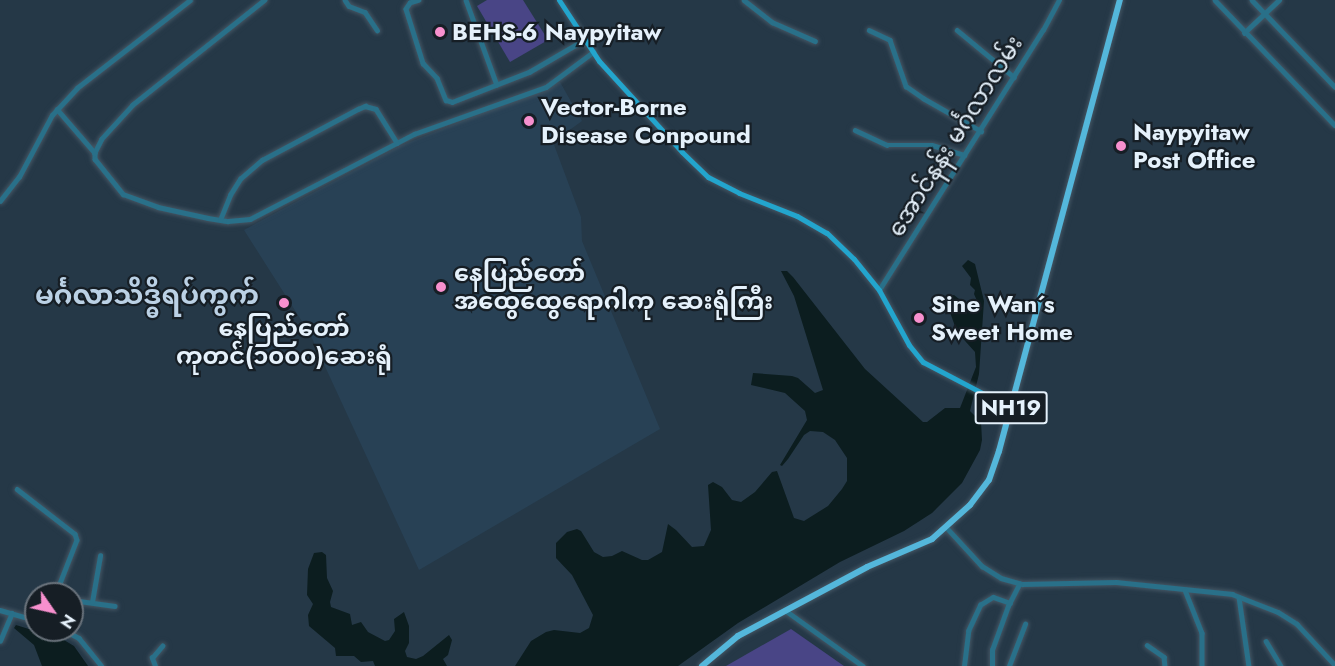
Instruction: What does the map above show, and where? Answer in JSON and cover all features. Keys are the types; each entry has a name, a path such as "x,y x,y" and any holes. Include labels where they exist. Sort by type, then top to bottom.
{"highway":[{"name":"NH19","path":"702,666 738,636 785,610 867,567 932,539 947,528 989,480 1011,408 1120,0"}],"main road":[{"path":"559,0 593,52 682,152 708,177 739,193 797,216 827,233 854,259 879,290 909,345 923,362 1011,408"}],"street":[{"path":"0,201 19,177 57,109 77,88 190,0"},
{"path":"265,0 133,105 102,139 95,153 95,159 113,183 129,196 158,207 220,220 250,219 414,134 527,96 546,87 593,52"},
{"path":"345,0 349,6 365,12 377,30"},
{"path":"419,0 410,3 406,9 423,63 437,78 446,100 452,102 550,62 584,40"},
{"path":"466,0 496,85"},
{"path":"744,0 772,22 815,41"},
{"name":"အောင်နန်း မင်္ဂလာလမ်း","path":"879,290 981,130 1059,0"},
{"path":"1215,0 1244,33 1335,125"},
{"path":"1252,0 1335,87"},
{"path":"1244,33 1279,0"},
{"path":"869,30 890,40 906,86 981,130"},
{"path":"957,30 1014,76"},
{"path":"220,220 230,195 240,179 262,160 358,109 365,106 376,109 397,143"},
{"path":"57,109 95,153"},
{"path":"855,130 887,145 932,144 965,155"},
{"path":"17,489 75,534 77,540 61,582"},
{"path":"947,528 982,566 1001,578 1019,584 1116,582 1239,597 1278,612 1297,624 1335,665"},
{"path":"92,602 100,556"},
{"path":"992,666 992,650 1019,584"},
{"path":"1185,590 1202,633 1202,666"},
{"path":"964,666 968,632 980,604 993,597 1010,603"},
{"path":"1239,597 1248,666"},
{"path":"84,601 115,606"},
{"path":"0,610 24,616"},
{"path":"785,610 863,666"},
{"path":"0,641 12,613"},
{"path":"1010,666 1025,624"},
{"path":"1266,640 1281,666"},
{"path":"82,642 102,666"},
{"path":"1147,645 1164,657 1165,666"},
{"path":"155,666 152,658 162,646"}],"shaded area":[{"path":"487,0 523,0 548,40 510,62 477,6"},
{"name":"နေပြည်တော် အထွေထွေရောဂါကု ဆေးရုံကြီး","path":"560,82 582,121 553,142 581,217 582,241 660,429 419,570 310,334 244,230 400,146"},
{"path":"968,260 975,264 984,301 979,374 970,411 981,422 982,440 980,450 962,483 932,513 904,531 840,562 738,623 678,666 515,666 531,641 546,632 554,630 580,633 589,628 593,615 572,575 556,558 556,543 567,532 577,529 581,531 594,552 603,557 622,551 642,560 648,560 662,552 668,524 692,547 704,546 711,530 708,485 713,482 722,487 732,500 741,502 755,492 772,472 777,471 794,518 804,521 828,506 842,489 847,481 847,458 835,440 823,432 810,431 804,435 788,459 782,466 780,465 807,420 805,411 785,393 751,385 753,373 792,376 798,378 815,393 823,390 794,296 781,271 787,271 793,277 865,369 923,422 927,422 945,408 960,408 976,367 975,352 957,332 945,298 954,295 964,303 978,303 974,294 975,290 970,285 971,278 962,266"},
{"path":"322,552 326,555 327,578 333,591 331,607 350,614 352,625 361,622 368,632 385,641 389,640 395,631 394,619 404,612 409,626 409,643 405,651 407,657 416,659 423,656 449,635 452,640 448,655 443,659 447,666 375,666 373,661 361,662 354,656 336,656 335,648 309,626 308,615 313,604 307,595 308,569 314,553"},
{"path":"16,625 24,628 24,636 14,628"},
{"path":"791,629 844,666 726,666"},
{"path":"30,642 67,642 74,646 88,666 42,666 34,645"}],"place":[{"name":"BEHS-6 Naypyitaw","path":"440,32"},
{"name":"Vector-Borne Disease Conpound","path":"529,121"},
{"name":"Naypyitaw Post Office","path":"1121,146"},
{"name":"နေပြည်တော် အထွေထွေရောဂါကု ဆေးရုံကြီး","path":"441,287"},
{"name":"နေပြည်တော် ကုတင်(၁၀၀၀)ဆေးရုံ","path":"284,303"},
{"name":"Sine Wan´s Sweet Home","path":"919,318"}],"district":[{"name":"မင်္ဂလာသိဒ္ဓိရပ်ကွက်","path":"147,295"}]}
